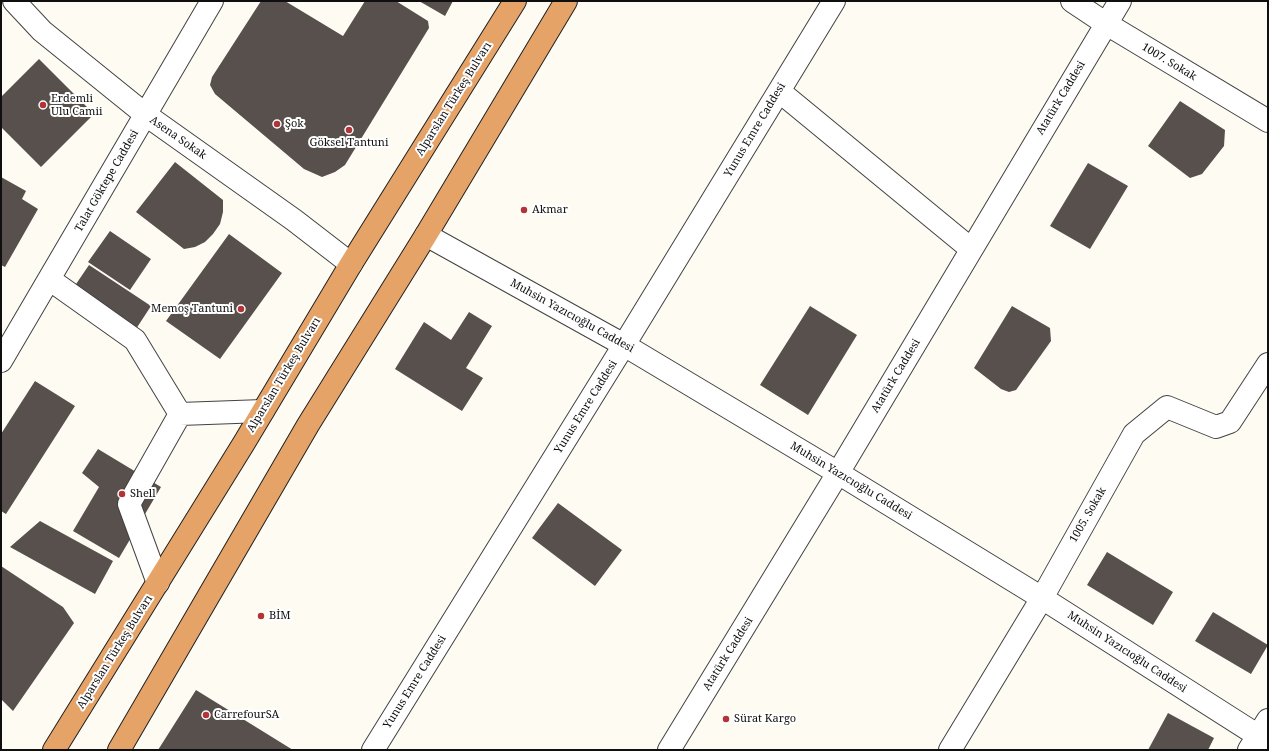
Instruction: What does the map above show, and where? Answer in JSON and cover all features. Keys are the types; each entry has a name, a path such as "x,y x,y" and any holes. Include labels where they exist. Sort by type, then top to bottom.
{"highway":[{"name":"Alparslan Türkeş Bulvarı","path":"54,750 263,411 350,264 515,1"},
{"path":"119,750 308,425 426,234 566,1"}],"street":[{"name":"Asena Sokak","path":"14,1 42,31 146,115 294,220 350,264"},
{"name":"Talat Göktepe Caddesi","path":"1,361 212,1"},
{"name":"Yunus Emre Caddesi","path":"373,750 624,345 834,1"},
{"name":"1007. Sokak","path":"1072,1 1105,23 1268,121"},
{"name":"Atatürk Caddesi","path":"669,750 838,473 1105,23 1120,1"},
{"path":"779,91 971,249"},
{"name":"Muhsin Yazıcıoğlu Caddesi","path":"426,234 624,345 838,473 1042,598 1261,737"},
{"path":"50,279 134,340 180,414"},
{"name":"1005. Sokak","path":"950,750 1042,598 1134,434 1167,407 1216,428 1230,422 1268,364"},
{"path":"180,414 263,411"},
{"path":"158,582 129,504 180,414"}],"building":[{"path":"261,1 285,1 343,36 365,1 396,1 428,21 429,28 345,165 335,172 322,177 304,169 215,94 210,85 212,77"},
{"path":"419,1 453,1 445,16"},
{"name":"Erdemli Ulu Camii","path":"39,59 94,114 41,167 1,127 1,97"},
{"path":"1180,101 1225,130 1224,146 1202,174 1190,178 1148,146"},
{"path":"175,162 223,200 223,212 220,224 213,234 205,242 195,247 184,249 136,212"},
{"path":"1088,163 1128,186 1090,249 1050,226"},
{"path":"1,177 26,191 22,199 38,209 5,267 1,265"},
{"path":"110,231 151,259 130,290 88,262"},
{"path":"229,234 282,273 220,359 166,321"},
{"path":"89,265 151,306 136,329 74,287"},
{"path":"810,306 857,335 808,415 760,385"},
{"path":"1012,306 1050,328 1051,341 1016,390 1009,392 1001,389 974,368"},
{"path":"469,312 492,326 466,368 483,378 462,411 395,369 424,322 451,340"},
{"path":"35,381 75,406 6,514 1,511 1,434"},
{"path":"98,449 161,487 119,558 73,531 99,487 82,473"},
{"path":"558,503 622,550 595,586 532,538"},
{"path":"40,521 113,561 95,594 10,547"},
{"path":"1107,552 1173,592 1153,625 1087,585"},
{"path":"1,566 63,607 74,623 13,711 1,699"},
{"path":"1213,612 1268,645 1251,674 1195,641"},
{"path":"196,690 293,750 158,750"},
{"path":"1168,713 1214,738 1208,750 1148,750"}],"place":[{"name":"Erdemli Ulu Camii","path":"43,105"},
{"name":"Şok","path":"277,124"},
{"name":"Göksel Tantuni","path":"349,130"},
{"name":"Akmar","path":"524,210"},
{"name":"Memoş Tantuni","path":"241,309"},
{"name":"Shell","path":"122,494"},
{"name":"BİM","path":"261,616"},
{"name":"CarrefourSA","path":"206,715"},
{"name":"Sürat Kargo","path":"726,719"}]}
